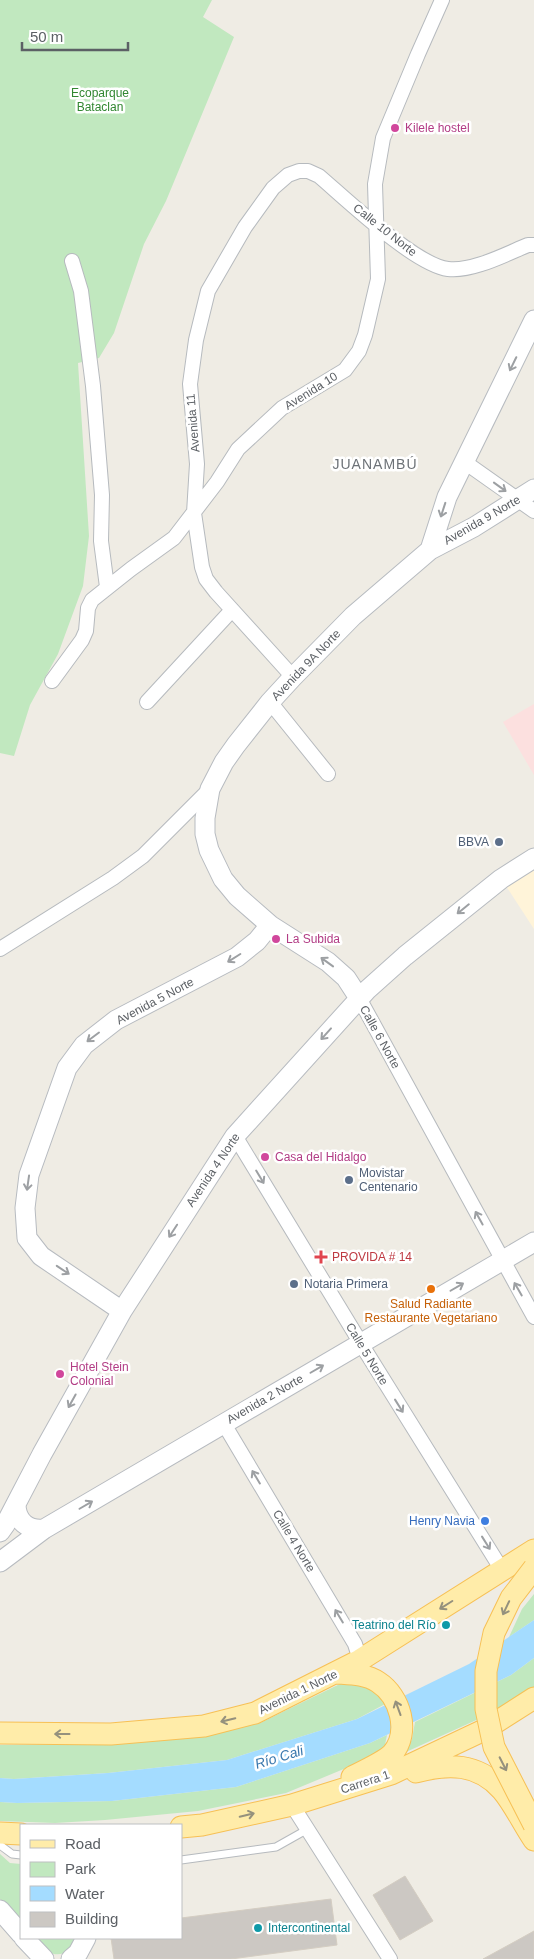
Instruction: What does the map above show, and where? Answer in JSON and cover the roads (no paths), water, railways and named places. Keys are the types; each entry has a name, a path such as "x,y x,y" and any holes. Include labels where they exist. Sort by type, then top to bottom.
{"main road":[{"path":"430,550 447,497 466,463 534,320"},
{"name":"Avenida 9 Norte","path":"430,550 474,527 534,489"},
{"name":"Avenida 9A Norte","path":"210,789 224,762 270,702 293,677 353,616 430,550"},
{"name":"Calle 6 Norte","path":"210,789 205,818 206,834 214,864 223,879 238,896 270,925 328,962 346,978 358,998"},
{"name":"Avenida 4 Norte","path":"0,1532 122,1311 235,1136 358,998 405,956 501,879 534,858"},
{"name":"Avenida 5 Norte","path":"122,1311 41,1256 27,1238 25,1208 29,1175 67,1068 84,1045 116,1020 237,957 257,941 270,925"},
{"name":"Avenida 2 Norte","path":"0,1562 44,1529 534,1242"},
{"path":"16,1504 18,1515 24,1524 33,1529 44,1529"},
{"name":"Avenida 1 Norte","path":"0,1733 111,1734 204,1726 256,1713 350,1669 534,1550"},
{"path":"534,1568 511,1598 494,1633 486,1671 486,1710 494,1747 534,1825"},
{"path":"292,1805 362,1773 391,1754 398,1742 401,1728 400,1714 396,1701 378,1681 350,1669"},
{"name":"Carrera 1","path":"191,1826 292,1805 391,1774 484,1730 534,1698"},
{"path":"292,1805 370,1786 434,1767 457,1766 470,1768 482,1774 502,1790 534,1840"},
{"path":"0,1833 20,1834"},
{"path":"0,1910 20,1933"},
{"path":"25,1939 44,1959"},
{"path":"70,1959 78,1953 85,1939"},
{"path":"86,1939 94,1959"}],"street":[{"name":"Avenida 10","path":"52,681 82,640 86,631 88,608 92,600 174,538 194,514 238,450 282,408 345,370 359,350 365,335 378,279 375,184 383,138 442,0"},
{"name":"Calle 10 Norte","path":"300,171 308,171 319,176 377,226 419,257 448,270 470,268 528,245 534,245"},
{"name":"Avenida 11","path":"293,677 206,579 202,567 194,514 197,464 190,384 196,340 208,291 245,227 273,188 288,175 300,171"},
{"path":"72,261 81,292 93,386 102,494 101,541 107,587"},
{"path":"466,463 534,511"},
{"path":"146,702 232,610"},
{"path":"270,702 328,774"},
{"name":"Avenida 9A Norte","path":"0,949 112,878 143,856 210,789"},
{"name":"Calle 6 Norte","path":"358,998 534,1317"},
{"name":"Calle 5 Norte","path":"235,1136 502,1570"},
{"name":"Calle 4 Norte","path":"224,1424 355,1644 350,1669"},
{"path":"292,1805 390,1959"}],"lane":[{"path":"182,1860 276,1847 308,1829"},
{"path":"0,1844 12,1854 20,1855"}],"water":[{"name":"Río Cali","path":"534,1620 534,1658 511,1675 370,1743 236,1787 112,1801 0,1802 0,1778 14,1779 108,1773 227,1760 357,1719 469,1664"}],"place":[{"name":"Kilele hostel","path":"395,128"},
{"name":"BBVA","path":"499,842"},
{"name":"La Subida","path":"276,939"},
{"name":"Casa del Hidalgo","path":"265,1157"},
{"name":"Movistar Centenario","path":"349,1180"},
{"name":"PROVIDA # 14","path":"321,1257"},
{"name":"Notaria Primera","path":"294,1284"},
{"name":"Salud Radiante Restaurante Vegetariano","path":"431,1289"},
{"name":"Hotel Stein Colonial","path":"60,1374"},
{"name":"Henry Navia","path":"485,1521"},
{"name":"Teatrino del Río","path":"446,1625"},
{"name":"Intercontinental","path":"258,1928"}],"district":[{"name":"JUANAMBÚ","path":"375,464"}],"park label":[{"name":"Ecoparque Bataclan","path":"100,100"}]}
